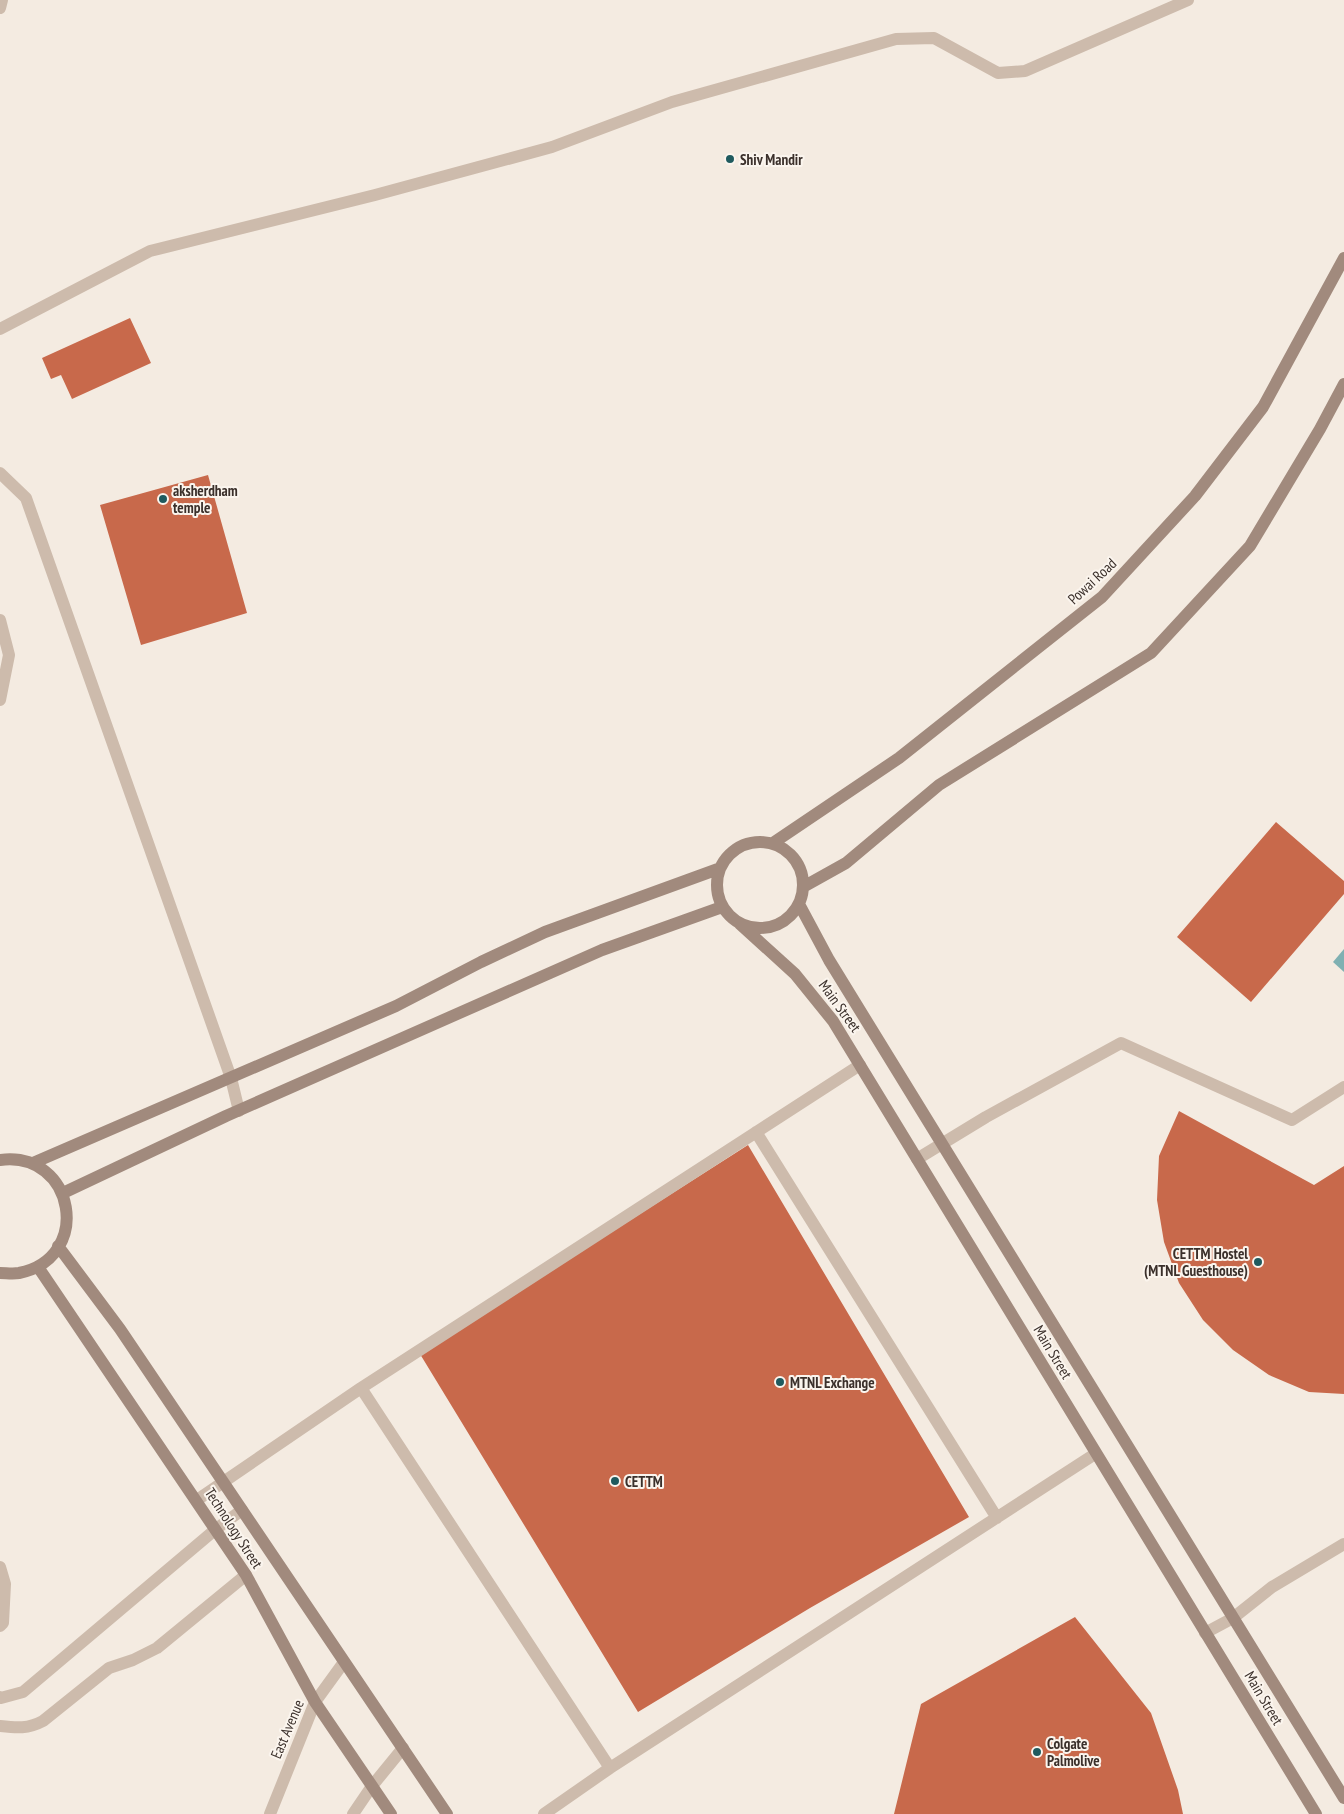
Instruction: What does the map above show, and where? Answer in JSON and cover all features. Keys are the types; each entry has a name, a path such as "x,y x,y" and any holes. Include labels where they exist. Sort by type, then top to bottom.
{"main road":[{"name":"Powai Road","path":"773,843 899,758 1102,597 1195,496 1263,407 1344,258"},
{"path":"803,887 846,863 939,785 1151,653 1250,546 1320,429 1344,384"},
{"path":"760,841 773,843 785,850 795,860 801,873 803,887 799,904 791,915 774,926 753,928 740,924 730,917 722,907 717,895 718,869 734,849 746,843 760,841"},
{"path":"33,1163 396,1006 481,962 545,932 718,869"},
{"name":"Main Street","path":"799,904 829,960 1344,1798"},
{"path":"63,1193 239,1110 602,950 722,907"},
{"name":"Main Street","path":"740,924 795,974 833,1021 1316,1814"},
{"path":"0,1160 13,1158 33,1163 51,1175 63,1193 68,1214 65,1234 55,1253 38,1267 18,1273 0,1273"},
{"path":"58,1246 120,1329 447,1814"},
{"name":"Technology Street","path":"38,1267 246,1575 315,1702 391,1814"}],"street":[{"path":"0,8 2,0"},
{"path":"0,329 150,251 375,195 552,147 672,102 896,39 934,38 998,73 1025,71 1188,0"},
{"path":"0,473 26,498 231,1078 239,1110"},
{"path":"0,620 10,656 0,700"},
{"path":"917,1158 986,1117 1121,1043 1292,1120 1344,1087"},
{"path":"197,1500 361,1388 860,1065"},
{"path":"756,1132 997,1518"},
{"path":"361,1388 610,1768"},
{"path":"544,1814 610,1768 1096,1454"},
{"path":"0,1697 23,1692 216,1529 242,1510"},
{"path":"1206,1633 1233,1618 1272,1587 1344,1544"},
{"path":"0,1568 5,1584 3,1623 0,1626"},
{"path":"0,1726 33,1727 43,1721 109,1668 133,1660 157,1648 246,1575"},
{"name":"East Avenue","path":"270,1814 315,1702 344,1662"},
{"path":"353,1814 372,1786 403,1748"}],"water":[{"path":"1344,949 1344,972 1333,962"}],"building":[{"path":"130,318 151,363 72,399 61,375 51,379 42,358"},
{"path":"208,475 247,613 141,645 100,505"},
{"path":"1276,822 1344,881 1344,894 1251,1002 1177,937"},
{"name":"CETTM Hostel (MTNL Guesthouse)","path":"1179,1111 1314,1185 1344,1166 1344,1394 1309,1392 1269,1375 1233,1350 1203,1320 1179,1283 1164,1242 1157,1200 1159,1156"},
{"path":"748,1145 969,1517 810,1608 638,1712 420,1354"},
{"name":"Colgate Palmolive","path":"1075,1617 1151,1713 1178,1790 1183,1814 894,1814 921,1704"}],"place":[{"name":"Shiv Mandir","path":"730,159"},
{"name":"aksherdham temple","path":"163,499"},
{"name":"CETTM Hostel (MTNL Guesthouse)","path":"1258,1262"},
{"name":"MTNL Exchange","path":"780,1382"},
{"name":"CETTM","path":"615,1481"},
{"name":"Colgate Palmolive","path":"1037,1752"}]}
